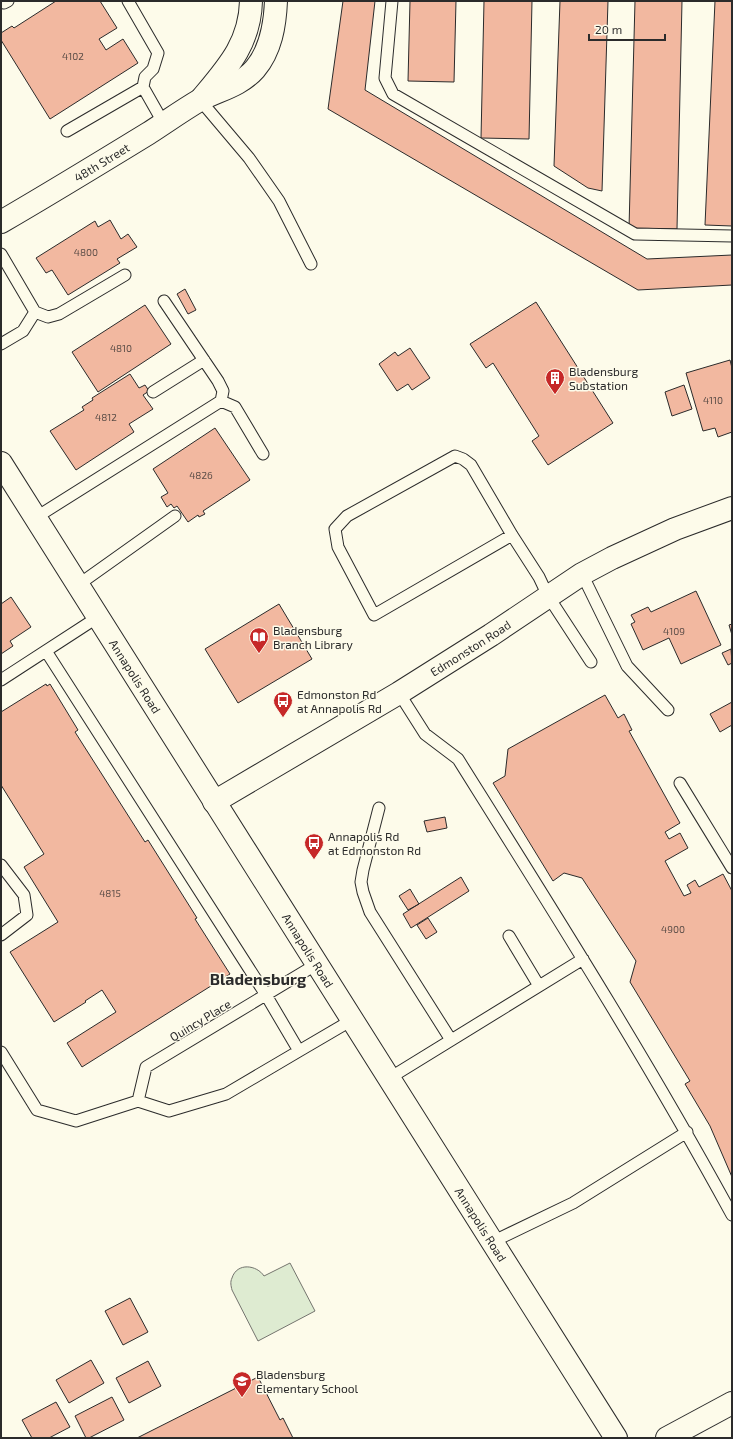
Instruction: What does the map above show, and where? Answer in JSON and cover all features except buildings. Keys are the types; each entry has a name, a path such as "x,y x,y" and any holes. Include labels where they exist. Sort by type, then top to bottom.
{"main road":[{"path":"200,100 224,72 240,48 250,16 250,1"},
{"path":"200,100 238,83 255,69 262,59 273,31 276,16 276,1"},
{"name":"48th Street","path":"1,222 164,124 200,100"},
{"name":"Annapolis Road","path":"1,463 388,1079 616,1438"},
{"name":"Edmonston Road","path":"214,802 399,693 491,635 582,574 618,555 675,529 732,508"},
{"path":"666,1438 732,1403"}],"lane":[{"path":"128,1 158,53 153,69 145,77 143,87 164,124"},
{"path":"392,1 385,78 393,94 635,234 732,236"},
{"path":"67,131 143,87"},
{"path":"200,100 249,158 279,201 311,264"},
{"path":"1,254 35,312 48,318 59,314 125,275"},
{"path":"35,518 221,401 223,391 218,381 164,301"},
{"path":"1,344 23,331 35,312"},
{"path":"153,392 204,360"},
{"path":"221,401 235,407 263,454"},
{"path":"512,535 374,615 338,547 335,529 348,516 455,456 463,459 471,466 539,577 548,596 591,662"},
{"path":"78,585 174,516"},
{"path":"582,574 627,666 668,710"},
{"path":"1,680 98,617"},
{"path":"46,651 266,995 299,1051"},
{"path":"399,693 425,734 458,759 583,959 686,1132 732,1215"},
{"path":"680,783 732,868"},
{"path":"379,808 363,870 361,882 363,892 370,912 451,1040"},
{"path":"1,865 24,895 27,915 1,935"},
{"path":"509,936 538,986"},
{"path":"388,1079 583,959"},
{"name":"Quincy Place","path":"138,1101 146,1068 317,964"},
{"path":"1,1052 37,1110 76,1121 138,1101 169,1111 226,1094 352,1020"},
{"path":"492,1242 573,1203 686,1132"}],"green space":[{"path":"290,1263 315,1311 258,1341 232,1290 232,1278 238,1269 242,1267 257,1269 264,1276"}],"place":[{"name":"Bladensburg Substation","path":"555,395"},
{"name":"Bladensburg Branch Library","path":"259,654"},
{"name":"Edmonston Rd at Annapolis Rd","path":"283,718"},
{"name":"Annapolis Rd at Edmonston Rd","path":"314,860"},
{"name":"Bladensburg Elementary School","path":"242,1398"}],"district":[{"name":"Bladensburg","path":"258,978"}]}
